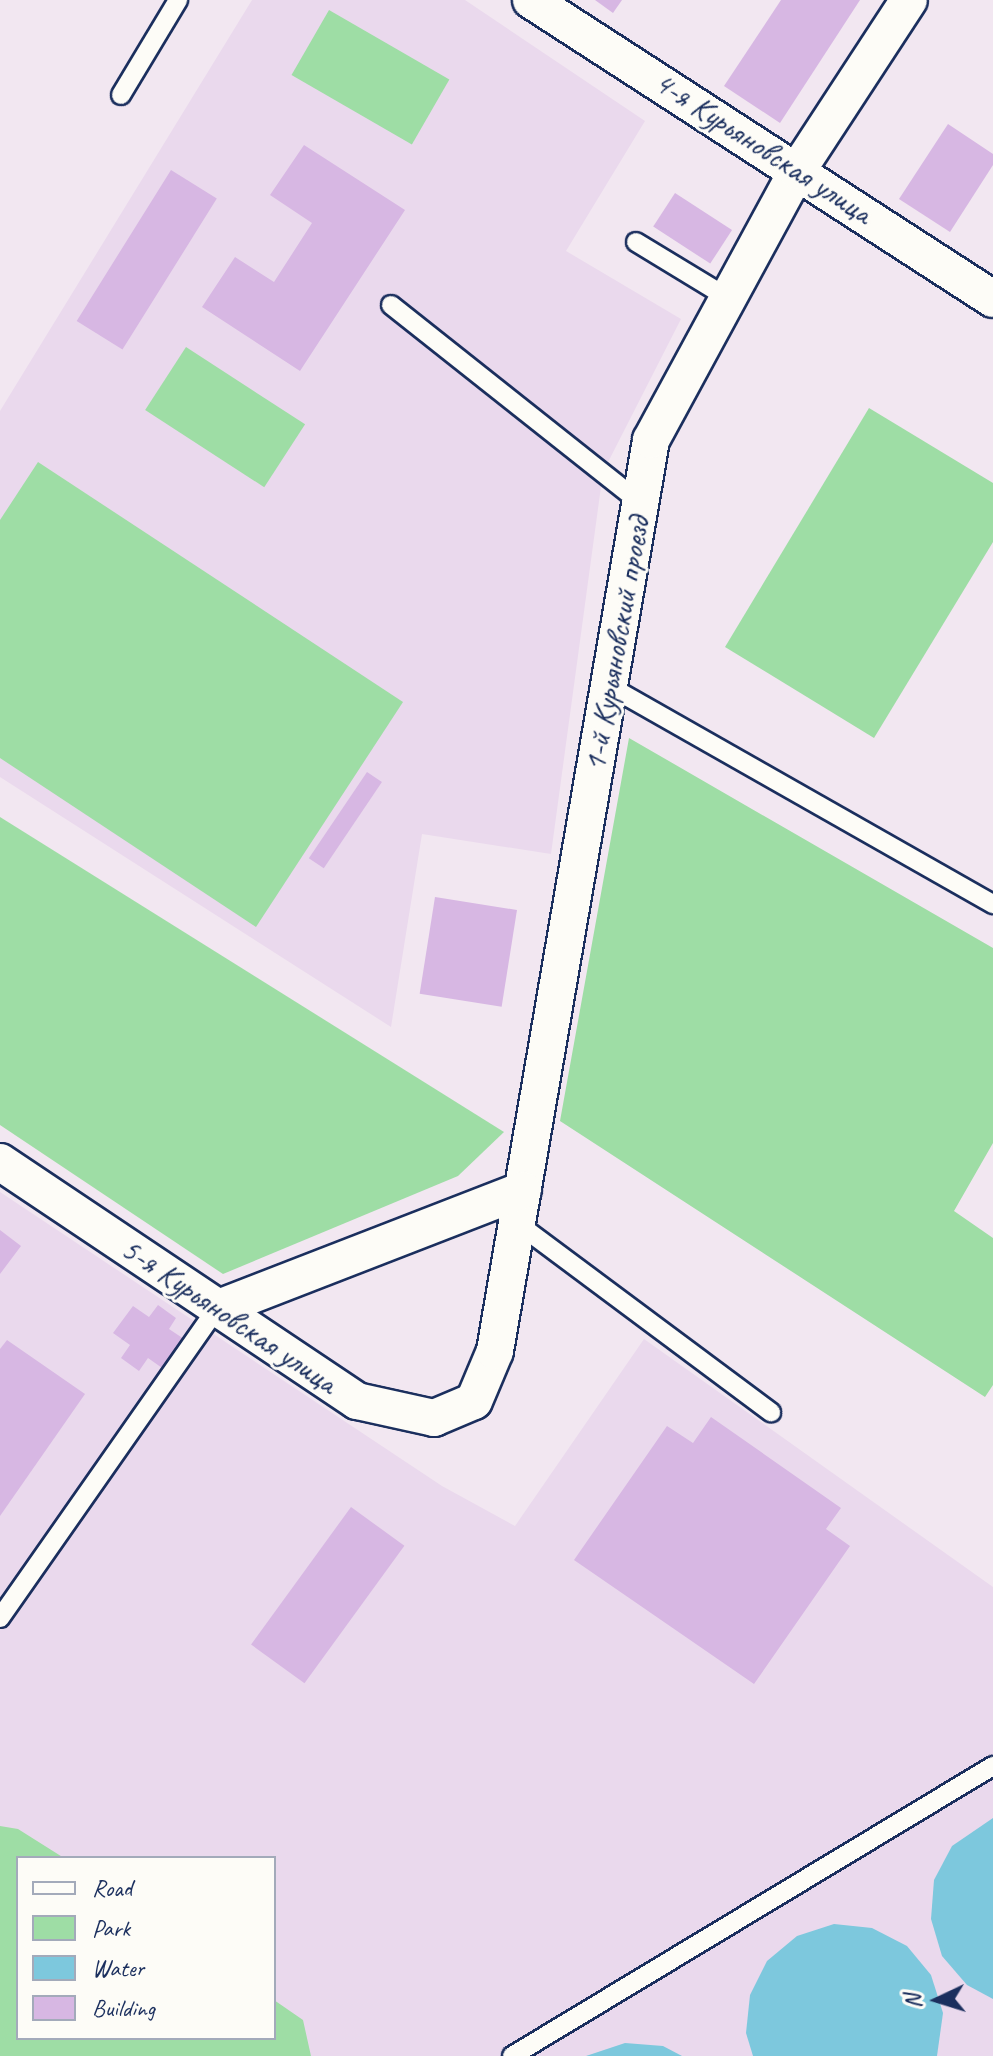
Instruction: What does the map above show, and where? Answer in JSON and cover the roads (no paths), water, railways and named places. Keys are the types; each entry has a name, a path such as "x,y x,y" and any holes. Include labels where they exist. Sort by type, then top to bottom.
{"street":[{"name":"4-я Курьяновская улица","path":"531,0 993,299"},
{"name":"1-й Курьяновский проезд","path":"474,1401 495,1351 651,440 797,171 909,0"},
{"name":"5-я Курьяновская улица","path":"0,1162 357,1401 434,1418 474,1401"},
{"path":"216,1309 520,1206"}],"lane":[{"path":"121,95 178,0"},
{"path":"636,242 728,298"},
{"path":"391,305 641,503"},
{"path":"609,686 993,904"},
{"path":"520,1206 771,1412"},
{"path":"0,1618 216,1309"},
{"path":"512,2056 993,1766"}],"water":[{"path":"993,1818 993,1999 967,1985 942,1956 931,1919 934,1880 952,1846"},
{"path":"834,1924 872,1928 907,1946 931,1975 943,2013 937,2056 753,2056 746,2033 750,1995 767,1961 797,1936"},
{"path":"625,2043 663,2046 682,2056 586,2056"}]}
